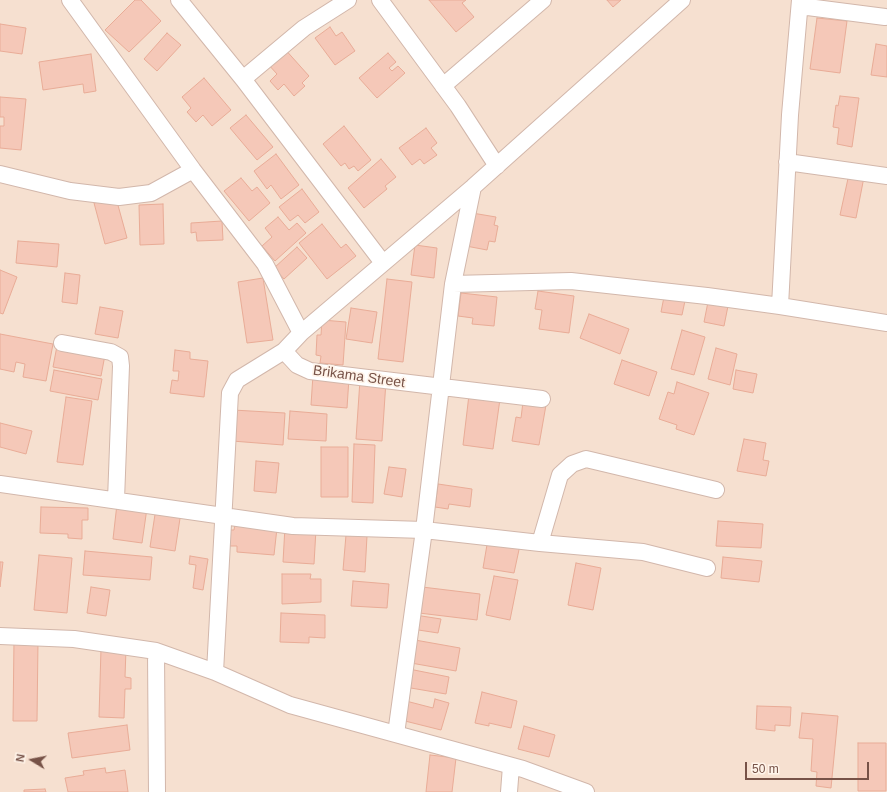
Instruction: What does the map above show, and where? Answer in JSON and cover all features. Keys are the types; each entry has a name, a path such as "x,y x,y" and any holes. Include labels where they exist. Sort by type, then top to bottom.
{"street":[{"path":"70,0 193,170 265,264 301,333"},
{"path":"179,0 243,79 383,263"},
{"path":"243,79 304,28 348,0"},
{"path":"380,0 443,86 497,166"},
{"path":"443,86 543,0"},
{"path":"215,672 230,393 237,380 284,351 301,333 473,187 682,0"},
{"path":"780,306 787,162 800,3 885,16"},
{"path":"787,162 887,176"},
{"path":"0,174 70,191 119,197 151,193 193,170"},
{"path":"396,734 424,530 453,284 473,187"},
{"path":"453,284 571,280 707,296 887,323"},
{"path":"62,343 111,352 120,357 121,366 116,500"},
{"name":"Brikama Street","path":"284,351 297,365 310,371 542,399"},
{"path":"540,543 560,475 572,464 586,459 716,490"},
{"path":"0,484 293,526 424,530 540,543 643,552 707,568"},
{"path":"0,636 74,639 156,651 215,672 290,705 511,766 586,792"},
{"path":"156,651 156,792"},
{"path":"509,792 511,766"}],"shaded area":[{"path":"0,0 887,0 887,792 0,792"}],"building":[{"path":"135,0 141,0 161,21 129,52 105,30"},
{"path":"429,0 466,0 462,3 474,17 456,32"},
{"path":"607,0 621,0 613,7"},
{"path":"817,18 847,21 840,73 810,69"},
{"path":"0,24 26,28 22,54 0,51"},
{"path":"330,27 336,36 342,32 355,51 335,65 315,38"},
{"path":"167,33 181,45 157,71 144,59"},
{"path":"876,44 887,46 887,77 871,75"},
{"path":"283,47 309,76 302,83 305,86 294,96 284,84 278,90 270,81 277,74 267,63"},
{"path":"388,53 396,62 389,68 392,71 398,66 405,73 377,98 359,78"},
{"path":"91,54 96,91 84,93 83,84 43,90 39,62"},
{"path":"204,78 231,110 212,126 203,115 196,122 187,112 191,108 182,97"},
{"path":"840,96 859,98 852,147 837,144 839,128 833,127 836,105 838,106"},
{"path":"0,97 26,99 21,150 0,148 0,126 4,126 4,117 0,117"},
{"path":"246,115 273,147 257,160 230,128"},
{"path":"344,126 371,160 358,171 354,166 349,169 345,163 341,166 323,144"},
{"path":"426,128 437,143 431,148 437,155 424,164 420,159 412,165 399,148"},
{"path":"276,154 299,185 281,199 271,185 267,189 254,171"},
{"path":"381,159 396,177 385,186 387,189 364,208 348,188"},
{"path":"849,174 864,177 856,218 840,215"},
{"path":"241,178 252,191 257,187 270,203 249,221 224,191"},
{"path":"302,189 319,212 305,223 298,215 290,221 279,207"},
{"path":"116,198 127,238 105,244 94,203"},
{"path":"163,204 164,244 140,245 139,205"},
{"path":"472,213 496,217 494,225 498,226 495,242 489,241 487,250 466,246"},
{"path":"278,217 289,230 297,223 306,233 275,261 262,246 272,237 265,228"},
{"path":"222,221 223,240 197,241 196,232 191,233 191,223"},
{"path":"322,224 341,248 346,244 356,256 327,279 299,243"},
{"path":"18,241 59,244 57,267 16,263"},
{"path":"415,245 437,248 434,278 411,275"},
{"path":"297,247 307,258 284,279 274,268"},
{"path":"0,270 17,277 3,314 0,313"},
{"path":"65,273 80,275 77,304 62,302"},
{"path":"263,278 273,340 247,343 238,282"},
{"path":"387,279 412,282 403,362 378,359"},
{"path":"538,291 574,296 569,333 539,329 542,310 535,309"},
{"path":"665,292 686,296 682,315 661,312"},
{"path":"461,293 497,297 494,326 472,324 473,318 458,316"},
{"path":"709,297 729,301 724,326 704,322"},
{"path":"100,307 123,311 118,338 95,334"},
{"path":"351,308 377,312 372,343 346,339"},
{"path":"589,314 629,329 620,354 580,338"},
{"path":"322,320 346,322 343,365 320,363 321,356 316,355 317,335 321,335"},
{"path":"682,330 705,337 694,375 671,369"},
{"path":"0,334 53,344 46,381 23,377 25,364 16,362 14,372 0,369"},
{"path":"57,346 105,355 101,376 53,367"},
{"path":"716,348 737,354 730,385 708,379"},
{"path":"175,350 190,352 190,359 208,361 204,397 170,393 172,380 178,381 179,371 173,371"},
{"path":"622,360 657,372 649,396 614,384"},
{"path":"54,370 102,379 98,400 50,391"},
{"path":"736,370 757,374 753,393 733,389"},
{"path":"313,375 349,378 347,408 311,405"},
{"path":"360,380 386,381 382,441 356,439"},
{"path":"677,382 709,393 694,435 676,429 677,425 659,419 668,392 674,394"},
{"path":"469,395 500,399 493,449 463,445"},
{"path":"66,397 92,401 83,465 57,462"},
{"path":"523,402 546,405 539,445 512,441 516,417 521,418"},
{"path":"233,410 285,413 283,445 232,441"},
{"path":"290,411 327,414 326,441 288,439"},
{"path":"0,423 32,431 26,454 0,447"},
{"path":"744,439 766,443 763,460 769,461 766,476 737,471"},
{"path":"354,444 375,445 373,503 352,502"},
{"path":"321,447 348,447 348,497 321,497"},
{"path":"256,461 279,463 276,493 254,491"},
{"path":"389,467 406,469 402,497 384,494"},
{"path":"438,484 472,489 470,507 449,504 448,509 435,507"},
{"path":"117,504 147,508 142,543 113,539"},
{"path":"41,507 88,508 88,520 82,520 82,539 68,538 68,534 40,533"},
{"path":"156,508 181,512 175,551 150,547"},
{"path":"718,521 763,524 761,548 716,546"},
{"path":"235,524 277,528 274,555 237,552 237,546 229,546 230,530 234,530"},
{"path":"285,527 316,529 314,564 283,562"},
{"path":"346,535 367,536 365,572 343,570"},
{"path":"488,539 520,545 514,573 483,568"},
{"path":"85,551 152,557 150,580 83,575"},
{"path":"39,555 72,558 67,613 34,610"},
{"path":"190,556 208,559 203,590 193,588 196,565 189,564"},
{"path":"723,557 762,561 759,582 721,578"},
{"path":"0,562 3,562 0,587"},
{"path":"576,563 601,568 593,610 568,605"},
{"path":"282,574 311,574 310,579 321,579 321,602 282,604"},
{"path":"494,576 518,580 510,620 486,615"},
{"path":"353,581 389,584 387,608 351,606"},
{"path":"91,587 110,590 106,616 87,613"},
{"path":"422,587 480,594 477,620 419,613"},
{"path":"281,613 325,615 325,638 309,637 309,643 280,642"},
{"path":"415,615 441,619 438,633 412,629"},
{"path":"415,640 460,648 456,671 411,663"},
{"path":"14,641 38,641 37,721 13,721"},
{"path":"101,649 126,649 125,677 131,678 131,689 125,689 124,718 99,717"},
{"path":"409,669 449,677 446,694 405,687"},
{"path":"482,692 517,701 511,728 489,723 489,726 475,723"},
{"path":"435,699 449,703 441,730 401,720 406,701 433,708"},
{"path":"757,706 791,707 790,726 775,725 775,731 756,729"},
{"path":"802,713 838,716 831,788 816,786 817,772 811,771 813,739 799,738"},
{"path":"127,725 130,750 72,758 68,733"},
{"path":"524,726 555,735 549,757 518,749"},
{"path":"858,743 886,743 886,791 858,791"},
{"path":"430,755 456,758 452,792 426,792"},
{"path":"105,768 106,773 125,770 128,792 68,792 65,778 84,775 83,771"},
{"path":"45,789 46,792 24,792 24,790"}]}
